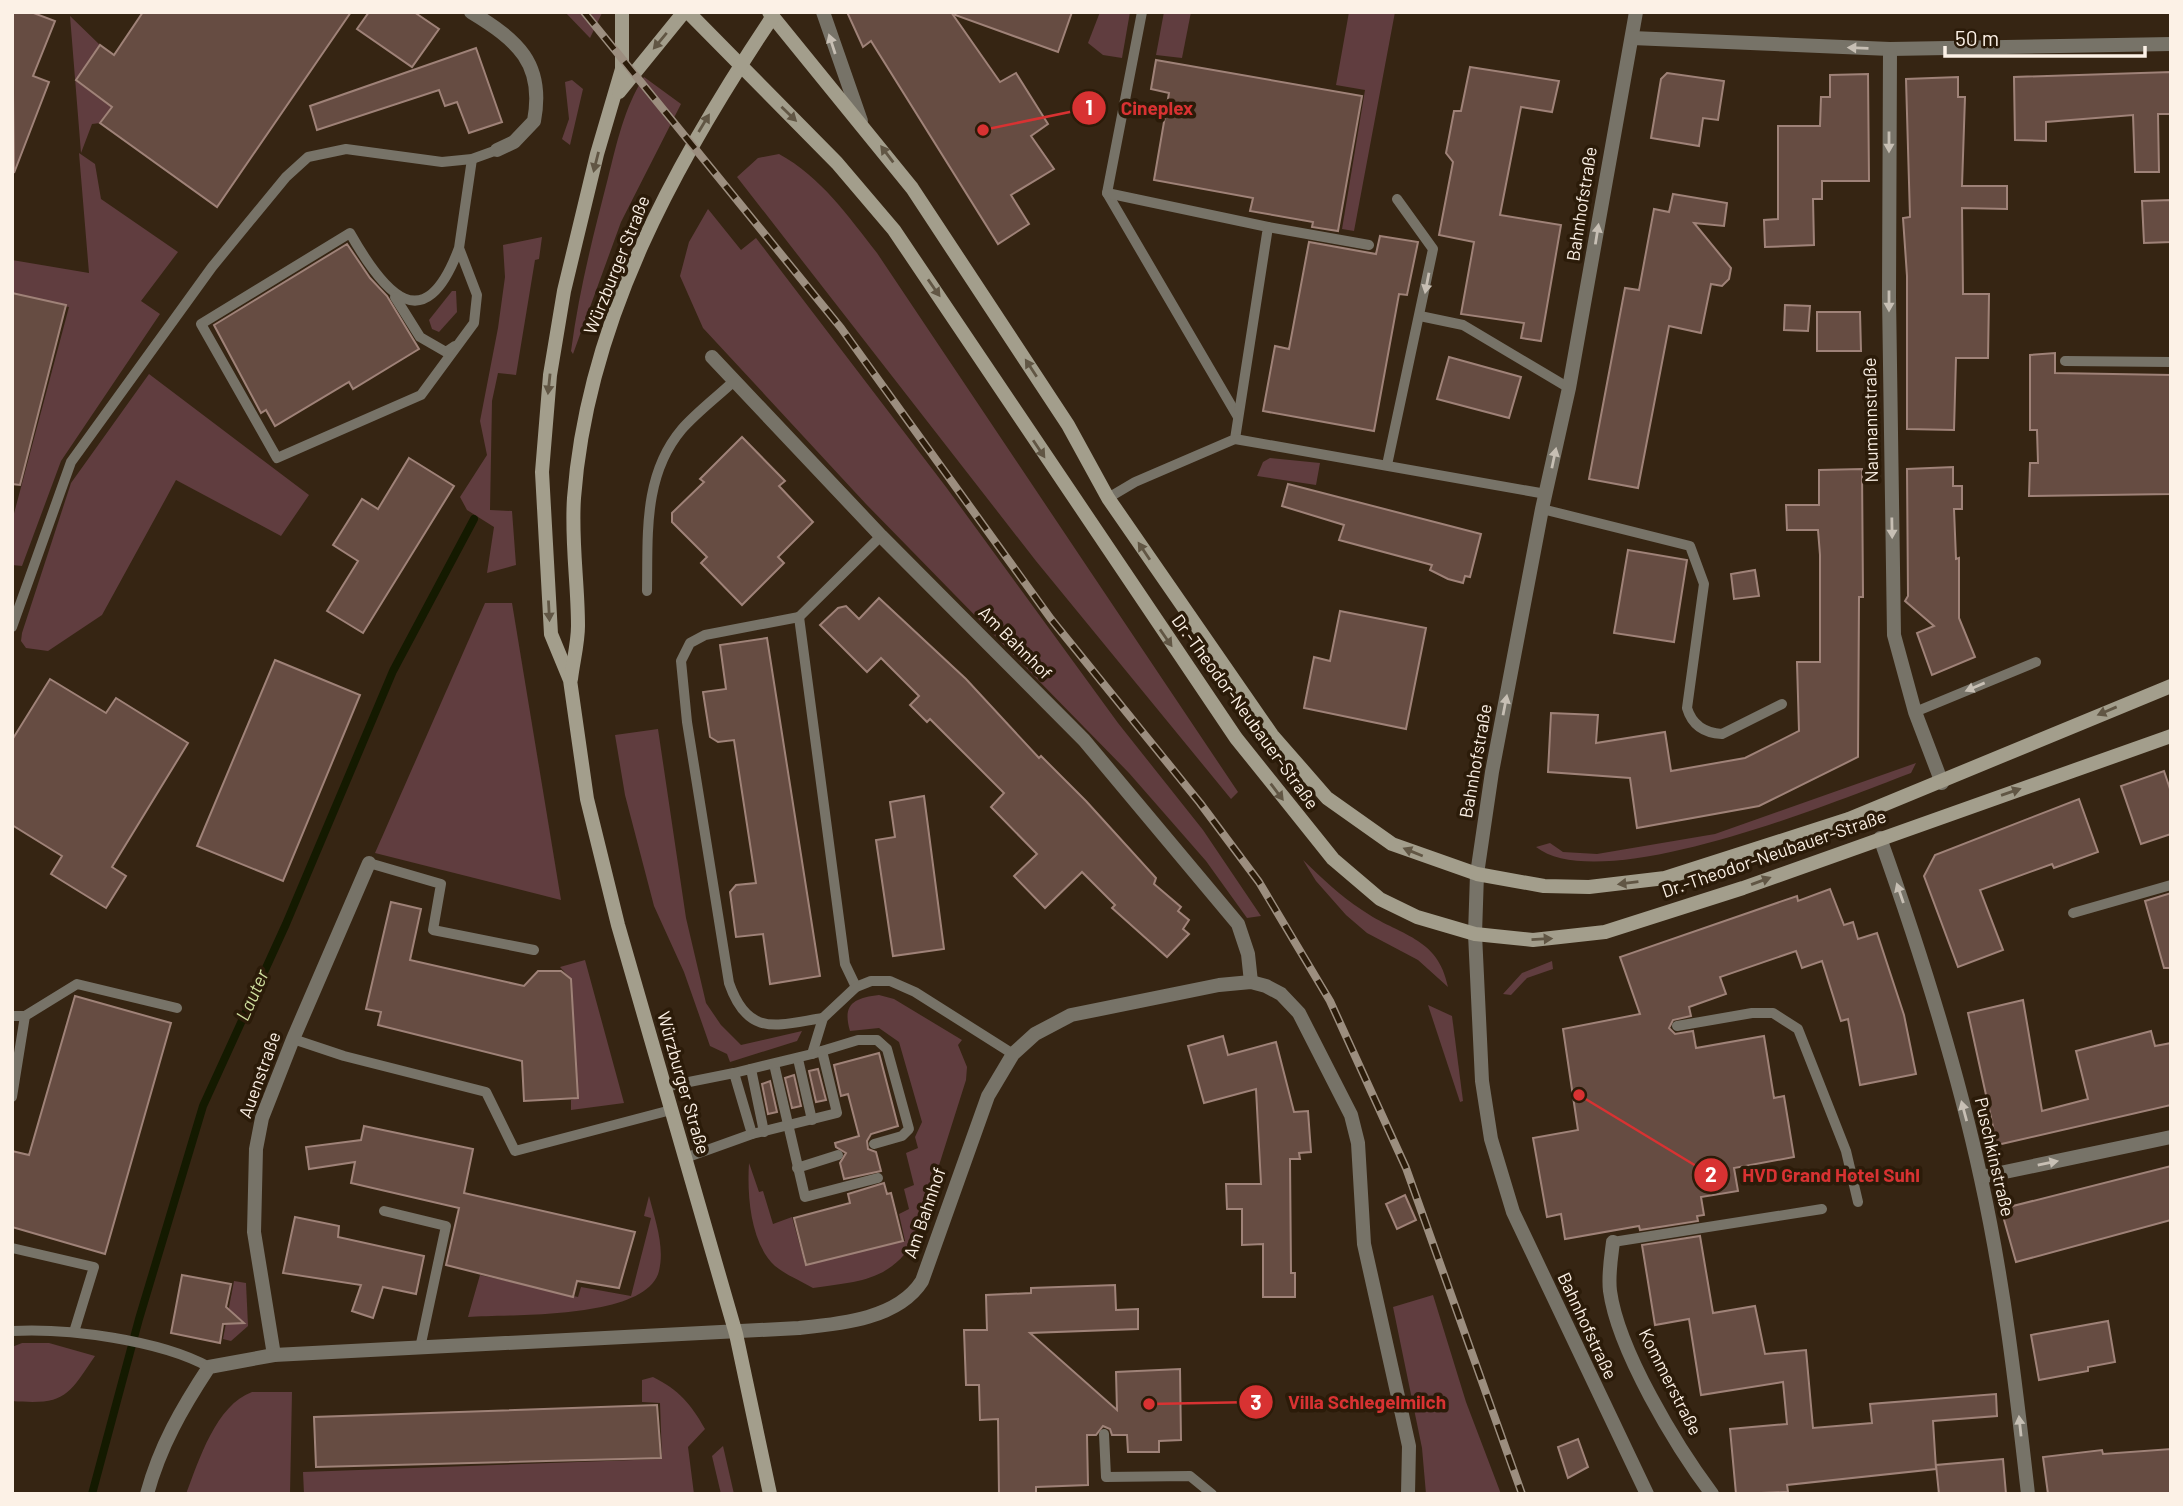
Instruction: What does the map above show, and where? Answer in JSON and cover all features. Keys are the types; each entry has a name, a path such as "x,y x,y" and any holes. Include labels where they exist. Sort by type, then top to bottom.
{"main road":[{"name":"Würzburger Straße","path":"622,12 624,52 564,291 550,375 542,472 551,634 570,680 587,799 618,925 736,1334 770,1494"},
{"name":"Dr.-Theodor-Neubauer-Straße","path":"615,96 686,12 837,163 894,230 1139,599 1236,738 1290,809 1333,859 1380,899 1437,924 1475,934 1533,940 1605,932 1743,888 2171,736"},
{"name":"Würzburger Straße","path":"570,680 578,628 573,555 575,497 584,429 607,335 643,240 666,193 773,14"},
{"path":"773,14 861,121"},
{"name":"Dr.-Theodor-Neubauer-Straße","path":"861,121 912,188 1068,425 1108,498 1272,735 1327,798 1392,844 1477,874 1544,886 1589,887 1665,878 1775,845 1942,783 2171,686"}],"street":[{"path":"471,12 515,42 533,70 536,85 534,121 513,142 497,150"},
{"path":"823,12 861,121"},
{"name":"Bahnhofstraße","path":"1636,12 1569,388 1542,509 1492,772 1477,874 1475,934 1482,1081 1491,1139 1513,1212 1647,1494"},
{"path":"1632,38 1890,49 2171,44"},
{"name":"Naumannstraße","path":"1890,49 1889,297 1894,635 1915,712 1942,783"},
{"name":"Am Bahnhof","path":"712,357 881,536 1084,740 1230,914 1245,941 1251,982"},
{"name":"Puschkinstraße","path":"1880,838 1925,966 1981,1177 2011,1345 2028,1494"},
{"name":"Auenstraße","path":"274,1355 254,1232 253,1179 262,1118 369,863"},
{"name":"Am Bahnhof","path":"736,1334 831,1325 874,1314 906,1300 915,1292 934,1251 988,1096 1013,1054 1035,1034 1071,1015 1219,985 1251,982 1281,994 1299,1013 1351,1115 1358,1143 1364,1244 1409,1446 1408,1494"},
{"path":"1981,1177 2171,1137"},
{"name":"Kommerstraße","path":"1613,1242 1609,1290 1617,1320 1639,1371 1694,1470 1712,1494"},
{"path":"148,1494 158,1456 183,1405 209,1367 274,1355 736,1334"}],"lane":[{"path":"1142,12 1107,193 1238,417"},
{"path":"12,627 64,476 74,457 212,267 299,164 318,153 346,149 442,162 472,159 497,150"},
{"path":"393,295 407,302 417,302 432,292 449,273 459,248 472,159"},
{"path":"1107,193 1369,245"},
{"path":"1387,465 1433,249 1397,199"},
{"path":"1235,439 1268,227"},
{"path":"459,248 477,295 474,323 459,344 421,395 277,458 201,324 350,233 420,337 446,352 459,344"},
{"path":"1420,316 1463,325 1569,388"},
{"path":"2065,361 2171,362"},
{"path":"647,591 652,488 658,470 683,428 734,381"},
{"path":"1108,498 1135,482 1235,439 1546,494"},
{"path":"1542,509 1690,546 1704,584 1687,708 1693,721 1700,727 1722,734 1782,704"},
{"path":"881,536 799,617 705,635 691,643 681,662 716,911 734,998 745,1013 768,1027 823,1018 856,987 871,981 901,984 1013,1054"},
{"path":"12,585 24,592"},
{"path":"799,617 845,964 856,987"},
{"path":"1915,712 2036,662"},
{"path":"369,863 441,884 433,930 534,950"},
{"path":"2073,913 2171,885"},
{"path":"12,1016 25,1016 77,984 177,1008"},
{"path":"1677,1026 1752,1013 1773,1013 1798,1029 1846,1151 1858,1202"},
{"path":"12,1097 25,1016"},
{"path":"685,1157 752,1134 837,1113 817,1053 823,1018"},
{"path":"293,1039 344,1056 486,1092 515,1151 671,1110"},
{"path":"664,1087 798,1059 858,1040 877,1040 887,1049 909,1129 902,1136 874,1144"},
{"path":"798,1059 812,1120"},
{"path":"774,1064 805,1197 878,1178"},
{"path":"751,1069 764,1132"},
{"path":"734,1073 752,1134"},
{"path":"797,1168 838,1155"},
{"name":"Kommerstraße","path":"1613,1242 1822,1209"},
{"path":"384,1212 446,1226 420,1348"},
{"path":"12,1248 94,1267 74,1332"},
{"path":"12,1331 74,1332 108,1338 192,1357 209,1367"},
{"path":"1104,1434 1106,1477 1190,1476 1212,1494"}],"shaded area":[{"path":"565,12 602,12 602,13 590,38"},
{"path":"1100,12 1130,12 1122,58 1103,55 1088,43"},
{"path":"1164,12 1191,12 1182,58 1156,55"},
{"path":"1349,12 1395,12 1354,231 1342,229 1365,90 1336,85"},
{"path":"70,16 100,45 76,81 112,107 100,123 92,124 81,153"},
{"path":"644,77 681,104 621,222 573,354 571,351 582,285 615,152 626,113"},
{"path":"572,80 583,89 570,145 562,139 569,119 565,82"},
{"path":"79,153 95,164 101,199 178,252 141,301 160,314 61,461 22,566 12,565 12,521 69,307 12,294 12,260 89,273"},
{"path":"779,154 821,186 877,253 1238,792 1231,799 1036,561 737,177 758,158"},
{"path":"708,209 741,250 756,238 946,487 1118,723 1203,830 1261,916 1247,918 1206,861 1129,773 866,504 703,328 680,276 689,242"},
{"path":"542,237 539,259 535,260 516,375 498,373 492,401 490,510 512,511 516,565 487,573 494,527 467,510 460,497 487,455 480,421 505,277 503,245"},
{"path":"452,291 456,291 457,312 439,332 432,329 429,320"},
{"path":"149,374 309,495 281,536 176,480 102,615 48,651 26,648 21,641 22,633 71,483"},
{"path":"1270,458 1320,463 1316,485 1257,476 1263,462"},
{"path":"485,603 512,603 561,900 375,853"},
{"path":"658,729 686,918 706,1003 721,1025 741,1045 802,1031 797,1041 730,1062 727,1054 710,1046 684,972 654,906 625,795 615,735"},
{"path":"1916,763 1911,773 1830,804 1720,840 1664,853 1612,861 1568,860 1536,847 1550,843 1563,852 1597,854 1715,834"},
{"path":"1303,860 1354,905 1426,947 1436,957 1448,987 1418,960 1367,933 1346,915 1316,881"},
{"path":"585,960 624,1103 571,1110 571,1100 578,1098 571,979 560,967"},
{"path":"1552,961 1553,969 1527,978 1511,995 1503,994 1522,973"},
{"path":"879,995 894,999 962,1040 958,1045 967,1067 966,1080 916,1238 906,1252 895,1263 872,1277 813,1288 775,1266 760,1245 752,1218 749,1163 759,1192 763,1191 773,1224 792,1217 805,1264 905,1241 899,1214 909,1209 904,1189 914,1185 906,1153 918,1148 915,1137 922,1122 899,1042 879,1028 850,1031 848,1022 852,1004 863,998"},
{"path":"1428,1005 1452,1016 1463,1101 1460,1102"},
{"path":"649,1196 658,1233 661,1262 649,1287 630,1298 575,1311 468,1317 480,1275 578,1297 581,1287 631,1296 651,1218 644,1216"},
{"path":"234,1281 246,1283 248,1326 231,1341 223,1339"},
{"path":"1433,1295 1466,1402 1501,1494 1426,1494 1422,1448 1393,1307"},
{"path":"22,1343 49,1343 95,1356 78,1381 63,1395 43,1401 12,1401 12,1347"},
{"path":"653,1377 683,1399 705,1429 688,1447 694,1494 304,1494 303,1472 662,1459 660,1403 642,1402 642,1380"},
{"path":"252,1392 292,1392 290,1494 186,1494 203,1450 219,1421 239,1399"},
{"path":"723,1446 734,1494 721,1494 712,1456"}],"building":[{"path":"12,12 31,12 55,21 33,76 49,82 14,173"},
{"path":"143,12 351,12 217,207 100,123 112,107 76,80 100,45 114,55"},
{"path":"369,12 414,12 439,29 412,67 357,29"},
{"path":"847,12 951,12 1000,82 1016,73 1048,124 1031,136 1054,169 1011,195 1029,224 998,244 871,41 863,47"},
{"path":"956,12 1072,12 1058,52 955,15"},
{"path":"476,48 502,122 469,133 457,102 445,106 439,90 317,130 310,106"},
{"path":"1156,60 1362,96 1338,231 1312,227 1313,222 1250,211 1253,198 1154,180 1169,93 1151,89"},
{"path":"1470,67 1559,81 1552,112 1521,107 1500,215 1561,225 1541,341 1521,338 1524,323 1461,314 1474,242 1439,235 1453,162 1446,153 1454,111 1461,111"},
{"path":"2171,72 2171,114 2158,114 2159,172 2135,172 2133,115 2046,122 2046,141 2015,140 2014,77"},
{"path":"1667,73 1724,81 1718,120 1703,118 1699,146 1651,138 1661,79"},
{"path":"1868,74 1869,181 1822,181 1822,199 1813,199 1814,245 1765,247 1764,220 1778,219 1778,126 1820,126 1821,97 1830,97 1830,75"},
{"path":"1958,77 1958,97 1965,97 1962,186 2007,186 2007,209 1962,208 1963,294 1989,294 1988,358 1956,358 1954,430 1907,429 1907,276 1903,218 1910,217 1906,79"},
{"path":"1673,194 1727,203 1724,226 1694,223 1731,268 1729,279 1722,286 1711,284 1701,333 1669,326 1638,488 1589,479 1625,288 1639,290 1654,209 1669,212"},
{"path":"2171,200 2171,242 2144,243 2142,201"},
{"path":"1380,236 1418,242 1407,295 1399,294 1374,431 1263,411 1275,346 1289,349 1309,242 1376,254"},
{"path":"347,244 370,278 387,296 419,349 353,389 349,382 275,426 266,410 261,413 214,325"},
{"path":"12,293 66,305 20,485 12,484"},
{"path":"1785,305 1810,306 1808,331 1784,330"},
{"path":"1817,312 1860,312 1861,351 1817,351"},
{"path":"2055,353 2055,373 2171,375 2171,494 2029,496 2030,463 2038,463 2037,430 2030,430 2030,355"},
{"path":"1449,357 1521,377 1509,418 1437,399"},
{"path":"742,437 785,481 779,486 813,522 778,557 784,563 742,605 701,563 707,557 672,522 672,513 704,482 700,479"},
{"path":"409,458 454,486 363,633 327,611 358,561 333,545 362,499 378,509"},
{"path":"1953,467 1953,486 1962,486 1962,509 1954,509 1956,559 1959,558 1959,618 1975,657 1932,675 1917,633 1934,626 1905,601 1908,596 1907,469"},
{"path":"1862,469 1863,597 1859,597 1858,757 1759,806 1637,828 1630,778 1548,772 1551,713 1598,715 1596,743 1665,732 1671,771 1745,758 1799,731 1797,662 1820,662 1820,555 1818,530 1787,530 1786,505 1819,505 1819,470"},
{"path":"1288,484 1481,534 1470,577 1465,576 1463,583 1448,579 1430,570 1432,565 1339,540 1344,525 1282,506"},
{"path":"1628,550 1687,560 1674,642 1614,633"},
{"path":"1755,570 1759,596 1734,599 1731,574"},
{"path":"879,598 966,679 1039,758 1041,756 1086,801 1156,878 1154,884 1181,907 1178,911 1189,920 1183,929 1189,934 1167,957 1112,908 1115,905 1082,872 1045,908 1014,876 1037,854 991,807 1004,793 930,719 927,722 910,705 919,696 881,658 867,672 820,625 838,608 846,606 859,619"},
{"path":"1340,611 1426,628 1406,729 1304,708 1314,657 1330,661"},
{"path":"767,638 820,976 770,984 763,934 736,937 730,892 736,885 756,883 734,740 718,742 710,737 703,692 726,689 720,645"},
{"path":"275,660 360,695 283,881 197,846"},
{"path":"50,679 106,713 116,698 188,743 112,867 126,876 106,908 51,874 62,856 12,825 12,740"},
{"path":"2164,771 2171,792 2171,834 2141,844 2121,786"},
{"path":"924,796 944,949 893,956 876,840 895,837 890,802"},
{"path":"2079,799 2098,852 2054,868 2052,864 1980,890 2003,950 1958,967 1924,876 1935,855"},
{"path":"1830,889 1844,925 1853,922 1858,939 1877,933 1904,1015 1916,1074 1860,1085 1848,1019 1841,1021 1822,961 1802,968 1796,951 1720,977 1726,994 1689,1007 1691,1016 1673,1020 1669,1028 1675,1034 1693,1031 1696,1048 1764,1036 1774,1098 1784,1096 1794,1157 1734,1168 1738,1191 1701,1197 1704,1215 1697,1216 1698,1221 1640,1230 1639,1226 1565,1239 1561,1214 1547,1217 1533,1138 1578,1130 1563,1029 1640,1014 1620,957 1797,896 1798,901"},
{"path":"2171,893 2171,968 2164,968 2145,901"},
{"path":"391,902 421,909 410,960 524,986 538,971 561,971 571,979 578,1098 524,1101 522,1061 378,1025 381,1012 366,1009"},
{"path":"75,996 171,1023 105,1254 12,1227 12,1151 29,1155"},
{"path":"2023,1000 2042,1111 2088,1099 2076,1051 2151,1031 2155,1046 2171,1043 2171,1105 1997,1145 1968,1013"},
{"path":"1223,1036 1228,1055 1276,1042 1294,1112 1308,1111 1311,1152 1299,1153 1300,1159 1290,1159 1291,1273 1295,1273 1295,1297 1263,1297 1263,1244 1242,1245 1242,1209 1227,1209 1226,1184 1261,1184 1256,1089 1204,1103 1188,1046"},
{"path":"879,1053 898,1126 871,1134 867,1141 868,1149 876,1152 881,1171 844,1179 840,1163 846,1153 836,1147 835,1143 859,1136 848,1094 841,1096 834,1065"},
{"path":"818,1069 826,1100 816,1102 809,1071"},
{"path":"794,1075 801,1106 792,1108 785,1078"},
{"path":"770,1081 777,1112 768,1114 762,1084"},
{"path":"364,1126 473,1149 464,1193 635,1232 619,1288 577,1281 573,1297 446,1265 459,1208 351,1183 355,1162 309,1169 306,1147 361,1140"},
{"path":"2171,1166 2171,1220 2016,1262 2001,1209"},
{"path":"884,1183 887,1194 891,1193 903,1241 806,1265 794,1218 850,1203 848,1194"},
{"path":"1405,1195 1416,1220 1397,1229 1386,1204"},
{"path":"295,1217 339,1226 338,1237 424,1256 416,1294 383,1287 373,1318 352,1311 361,1285 283,1273"},
{"path":"1700,1236 1713,1313 1755,1306 1765,1354 1806,1350 1813,1428 1872,1423 1870,1404 1996,1394 1997,1416 1933,1421 1936,1469 1787,1485 1788,1492 1736,1494 1730,1429 1787,1424 1783,1382 1701,1395 1689,1319 1655,1325 1642,1245"},
{"path":"182,1275 231,1284 226,1307 244,1323 223,1324 220,1343 171,1333"},
{"path":"1115,1285 1116,1310 1138,1309 1138,1329 1030,1333 1117,1410 1116,1372 1180,1369 1181,1440 1159,1441 1159,1452 1128,1452 1127,1435 1112,1435 1110,1429 1103,1426 1096,1435 1087,1435 1088,1485 1036,1487 1036,1494 999,1494 998,1419 980,1420 979,1385 966,1385 964,1330 987,1330 986,1295 1031,1293 1031,1288"},
{"path":"2108,1321 2115,1362 2088,1367 2088,1371 2039,1380 2031,1335"},
{"path":"657,1405 661,1458 316,1467 314,1417"},
{"path":"1578,1439 1588,1467 1568,1478 1558,1447"},
{"path":"2171,1449 2171,1494 2048,1494 2043,1457 2102,1450 2103,1454"},
{"path":"2003,1459 2006,1494 1939,1494 1936,1465"}],"waterway":[{"name":"Lauter","path":"92,1494 139,1319 203,1106 286,924 393,671 474,519"}],"railway":[{"path":"584,12 841,328 1051,619 1200,803 1259,882 1330,1001 1406,1168 1522,1494"}],"place":[{"name":"Cineplex","path":"983,130"},
{"name":"HVD Grand Hotel Suhl","path":"1579,1095"},
{"name":"Villa Schlegelmilch","path":"1149,1404"}]}
